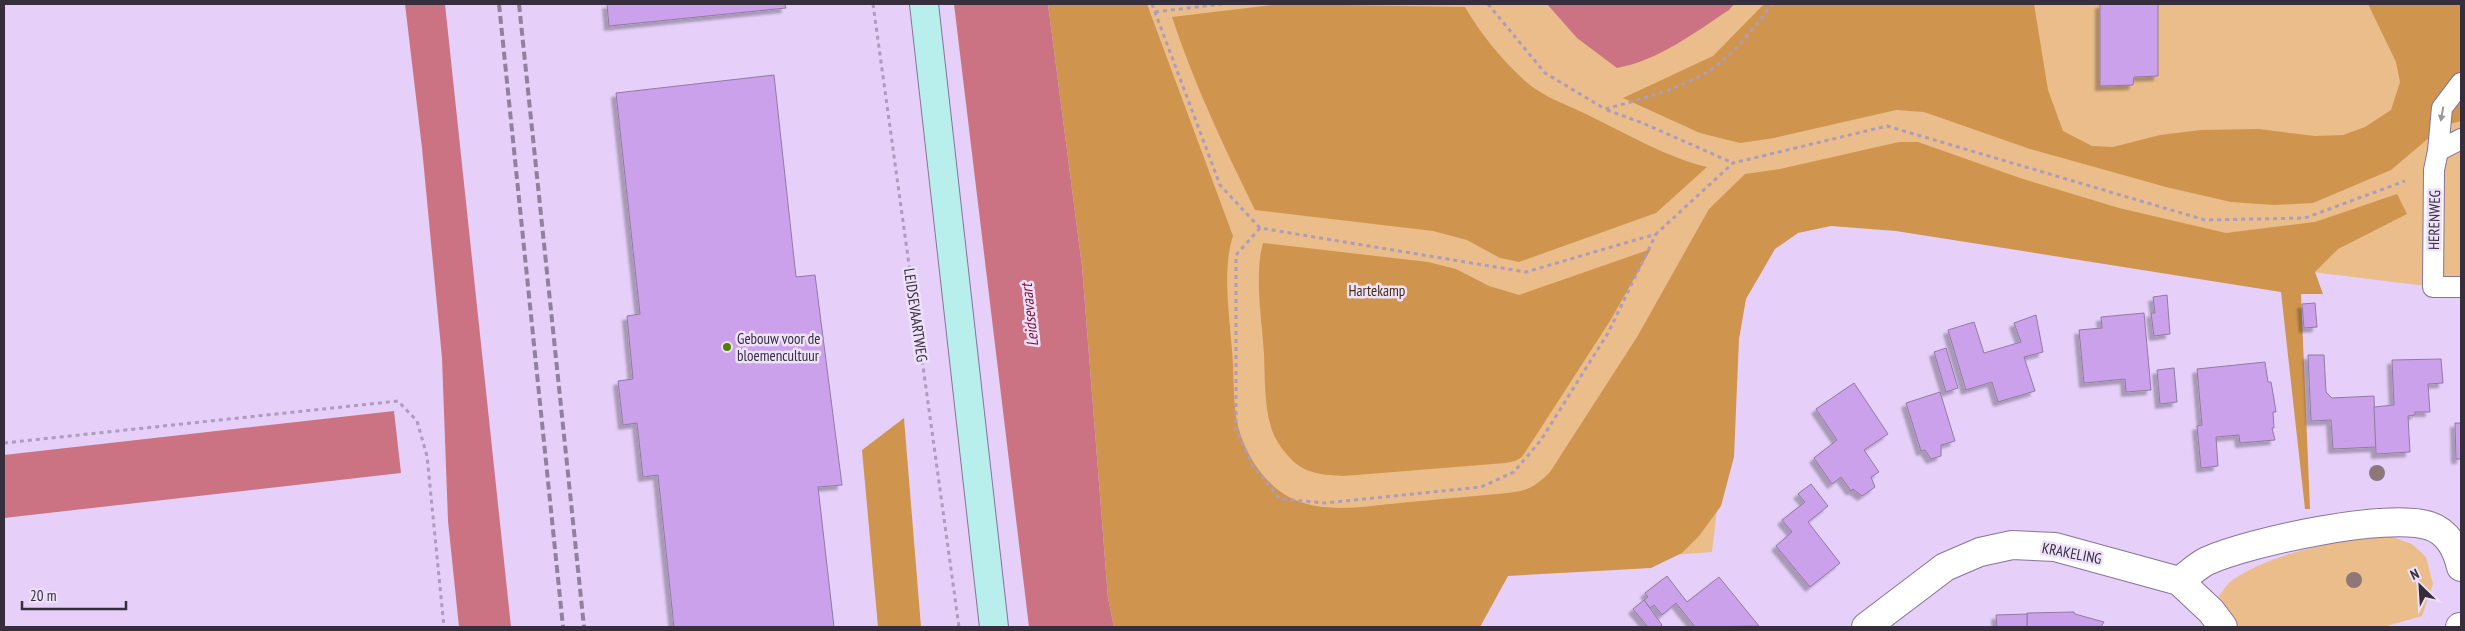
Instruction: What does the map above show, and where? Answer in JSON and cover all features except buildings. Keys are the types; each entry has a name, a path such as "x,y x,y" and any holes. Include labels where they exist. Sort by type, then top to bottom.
{"street":[{"path":"924,4 994,627"},
{"path":"2179,581 2206,562 2250,546 2320,531 2393,523 2430,526 2445,536 2457,551 2461,567"},
{"name":"KRAKELING","path":"1866,627 1945,566 1980,552 2012,545 2056,548 2179,581 2212,610 2223,627"}],"lane":[{"path":"2436,160 2442,108 2461,83"},
{"path":"2436,160 2461,139"},
{"name":"HERENWEG","path":"2436,160 2433,287 2461,287"}],"path":[{"name":"LEIDSEVAARTWEG","path":"873,4 959,627"},
{"path":"1152,4 1220,185 1260,228 1526,272 1656,234"},
{"path":"1155,12 1222,4"},
{"path":"1488,4 1545,73 1605,109 1645,124 1732,163"},
{"path":"1605,109 1644,99 1707,72 1750,34 1772,4"},
{"path":"1260,228 1236,255 1236,430 1253,466 1280,499 1325,503 1481,487 1514,472 1542,440 1608,333 1656,234 1732,163 1887,126 2204,220 2305,218 2436,160"},
{"path":"4,443 398,401 417,421 427,456 444,627"}],"green space":[{"path":"1048,4 1147,4 1233,236 1229,250 1227,282 1235,410 1238,428 1244,445 1254,463 1273,486 1289,497 1317,506 1333,508 1364,507 1508,493 1521,491 1540,481 1550,472 1637,337 1709,209 1745,174 1780,169 1899,142 1918,142 2020,178 2119,208 2226,233 2315,222 2397,194 2407,214 2338,249 2315,272 2323,294 2301,294 2310,509 2305,509 2281,292 1896,231 1831,226 1798,233 1775,249 1746,299 1739,339 1734,457 1721,506 1699,536 1682,553 1651,568 1508,576 1480,627 1114,627 1108,598 1082,266"},
{"name":"Hartekamp","path":"1071,4 2461,4 2461,282 2418,285 1752,203 1712,552 1349,580 1108,590"},
{"path":"1281,4 1465,7 1477,27 1500,55 1532,87 1548,97 1648,145 1707,167 1656,213 1519,262 1500,258 1467,240 1433,231 1255,210 1200,91 1172,17"},
{"path":"1764,4 2034,4 2048,90 2063,131 2092,146 2113,147 2160,135 2201,130 2259,129 2315,136 2343,135 2365,127 2391,110 2400,82 2396,62 2368,4 2461,4 2461,121 2443,126 2391,170 2313,203 2274,205 2231,202 2166,187 2030,149 1924,112 1896,110 1774,138 1740,143 1700,133 1623,98 1713,56"},
{"path":"1263,243 1428,262 1456,269 1489,286 1519,295 1651,249 1610,321 1522,457 1505,463 1344,476 1322,474 1302,468 1284,452 1272,431 1266,400 1259,298 1259,269"},
{"path":"904,418 921,627 878,627 862,450"},
{"path":"2390,536 2412,544 2426,557 2433,584 2422,616 2383,627 2239,627 2226,611 2219,596 2234,579 2269,561 2330,544"}],"water":[{"path":"405,4 445,4 511,627 459,627 448,521 442,358 422,148"},
{"name":"Leidsevaart","path":"954,4 1048,4 1082,266 1108,598 1114,627 1029,627"},
{"path":"1547,4 1734,4 1729,10 1676,45 1647,59 1617,68 1577,38"},
{"path":"394,411 401,473 4,518 4,455"}],"railway":[{"path":"499,4 563,627"},
{"path":"519,4 584,627"}],"place":[{"name":"Gebouw voor de bloemencultuur","path":"727,347"}]}
